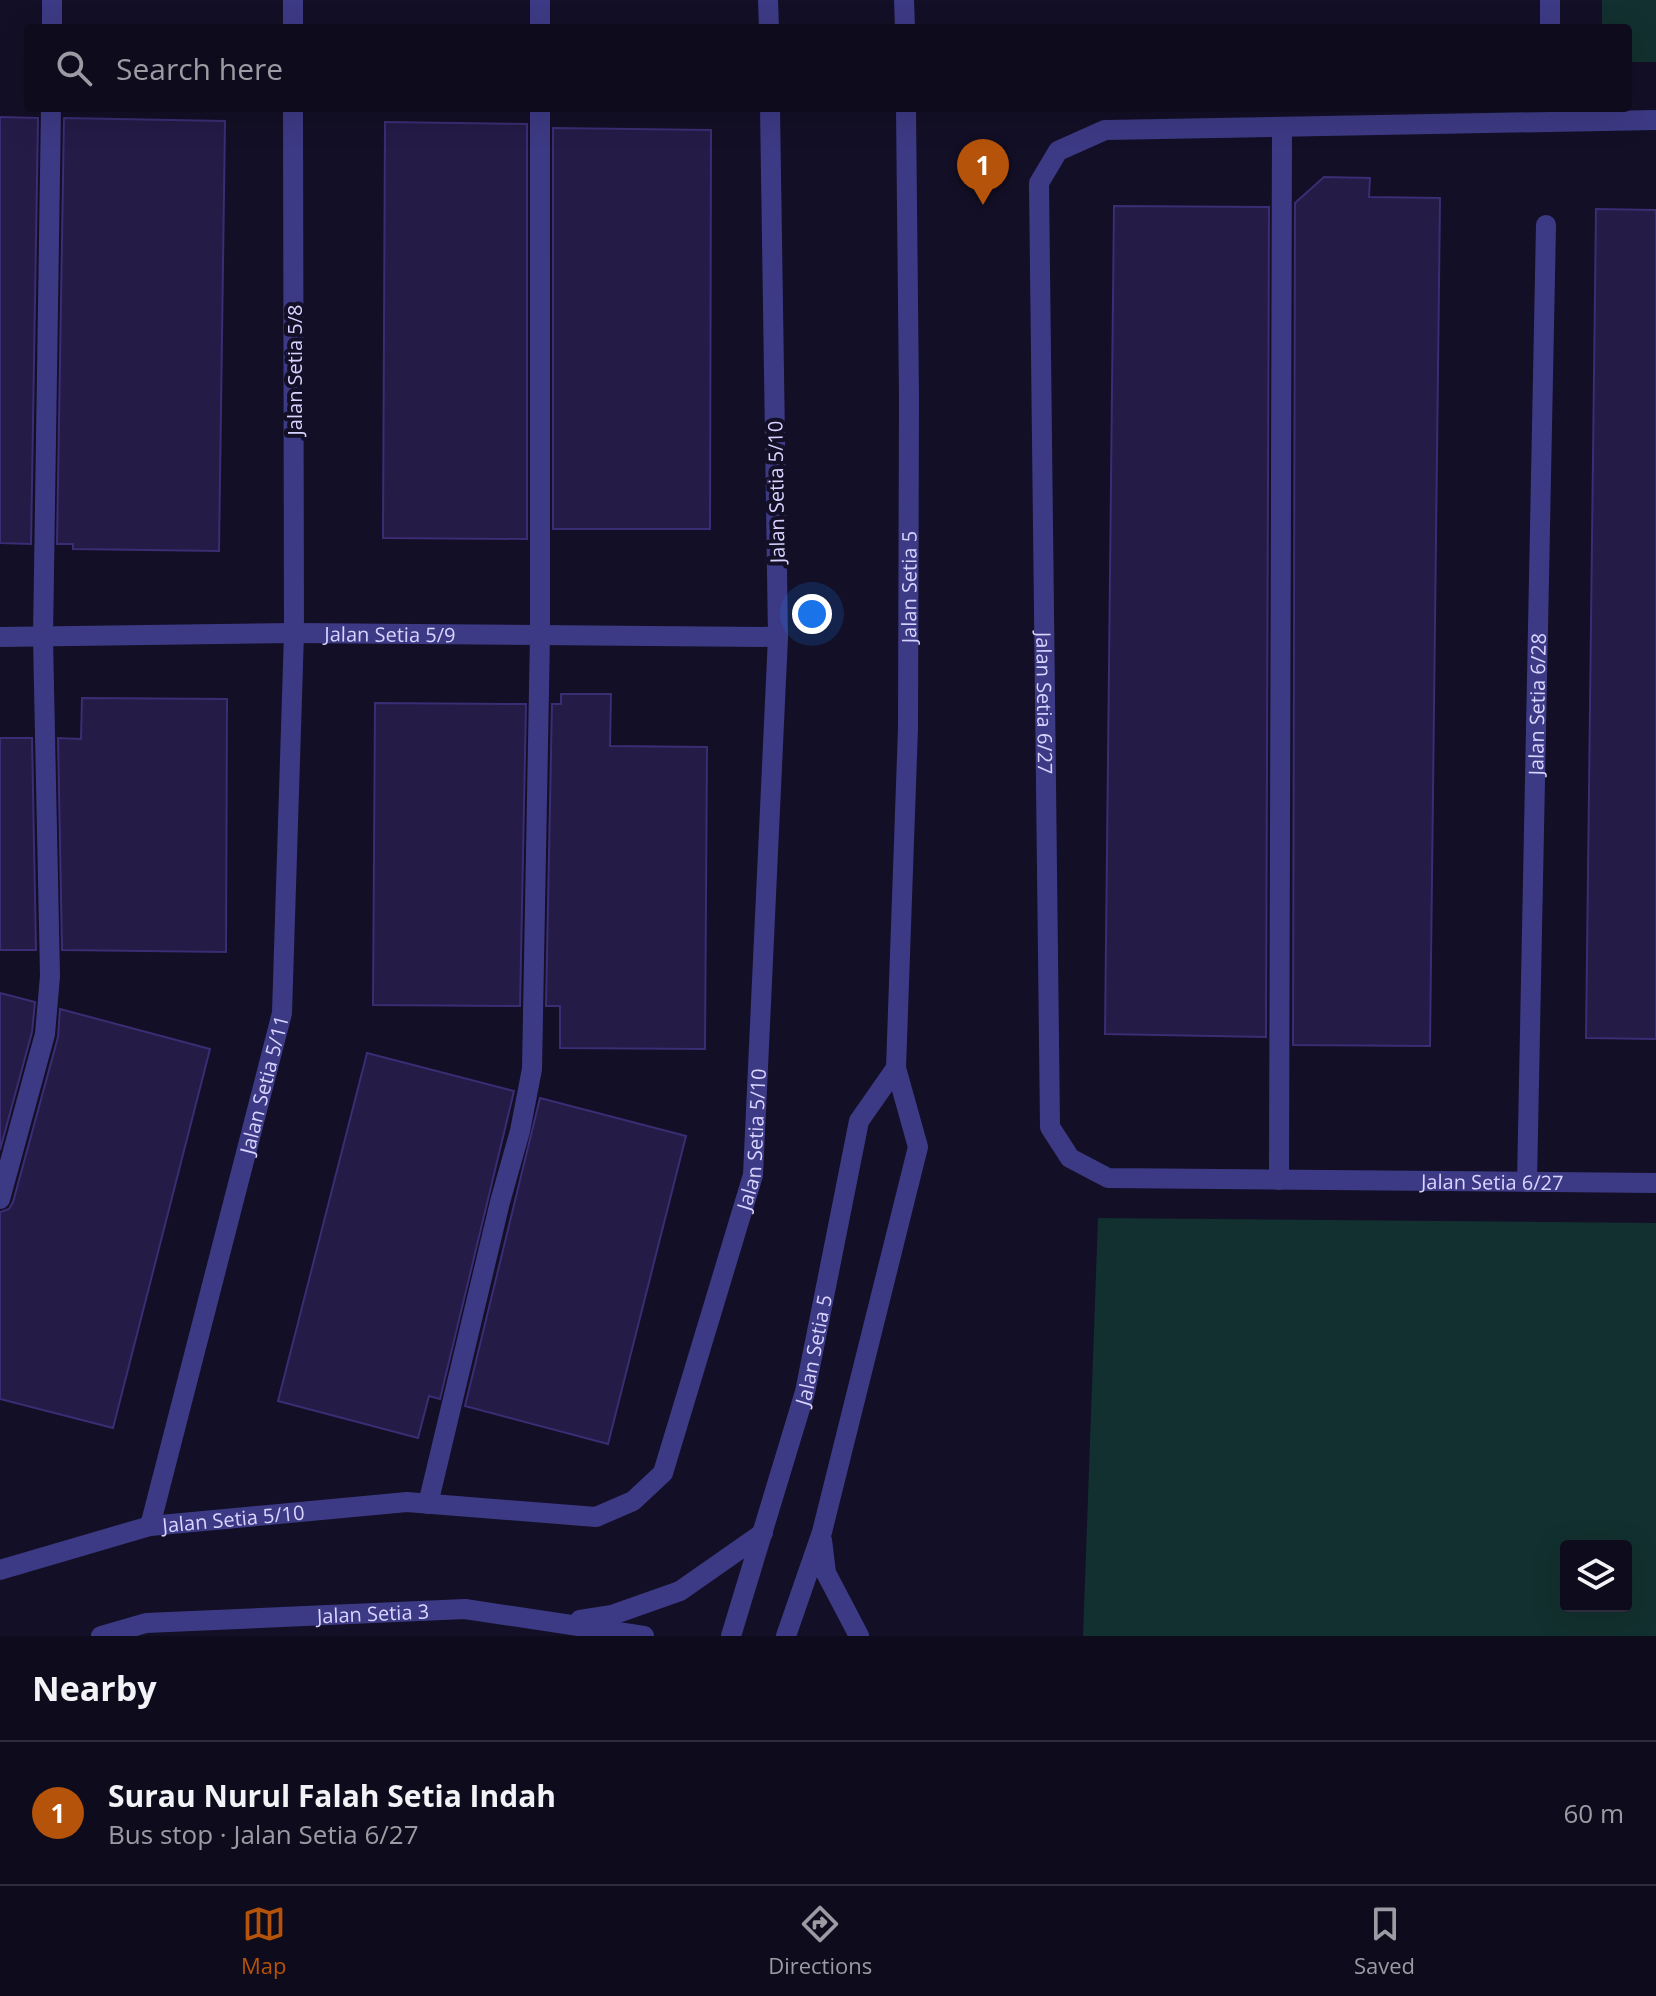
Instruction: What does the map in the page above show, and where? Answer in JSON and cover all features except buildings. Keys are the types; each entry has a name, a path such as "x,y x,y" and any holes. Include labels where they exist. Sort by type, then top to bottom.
{"street":[{"path":"52,0 52,24"},
{"path":"293,0 293,24"},
{"path":"540,0 540,24"},
{"path":"768,0 769,24"},
{"path":"904,0 905,24"},
{"path":"1550,0 1550,24"},
{"path":"0,1199 45,1034 50,976 43,638 51,112"},
{"name":"Jalan Setia 5/8","path":"293,112 294,633"},
{"path":"428,1504 500,1202 520,1131 532,1069 540,635 540,112"},
{"name":"Jalan Setia 5/10","path":"0,1570 150,1526 407,1502 596,1517 633,1501 663,1473 753,1175 778,637 770,112"},
{"name":"Jalan Setia 5","path":"786,1636 822,1532 918,1147 896,1068 908,713 906,112"},
{"name":"Jalan Setia 6/27","path":"1656,120 1549,115 1282,127 1105,130 1058,151 1039,183 1050,1127 1070,1158 1108,1178 1656,1183"},
{"path":"1279,1180 1282,127"},
{"name":"Jalan Setia 6/28","path":"1527,1182 1546,225"},
{"name":"Jalan Setia 5/9","path":"0,637 294,633 778,637"},
{"name":"Jalan Setia 5/11","path":"150,1526 282,1013 294,633"},
{"name":"Jalan Setia 5","path":"731,1636 805,1392 859,1121 896,1068"},
{"path":"822,1532 826,1573 859,1636"},
{"path":"564,1623 612,1615 680,1591 763,1533"},
{"name":"Jalan Setia 3","path":"101,1636 146,1623 465,1609 644,1636"}],"green space":[{"path":"1602,0 1656,0 1656,62 1632,62 1632,24 1602,24"},
{"path":"1098,1218 1656,1223 1656,1636 1083,1636"}],"place":[{"name":"Surau Nurul Falah Setia Indah","path":"983,205"}]}
